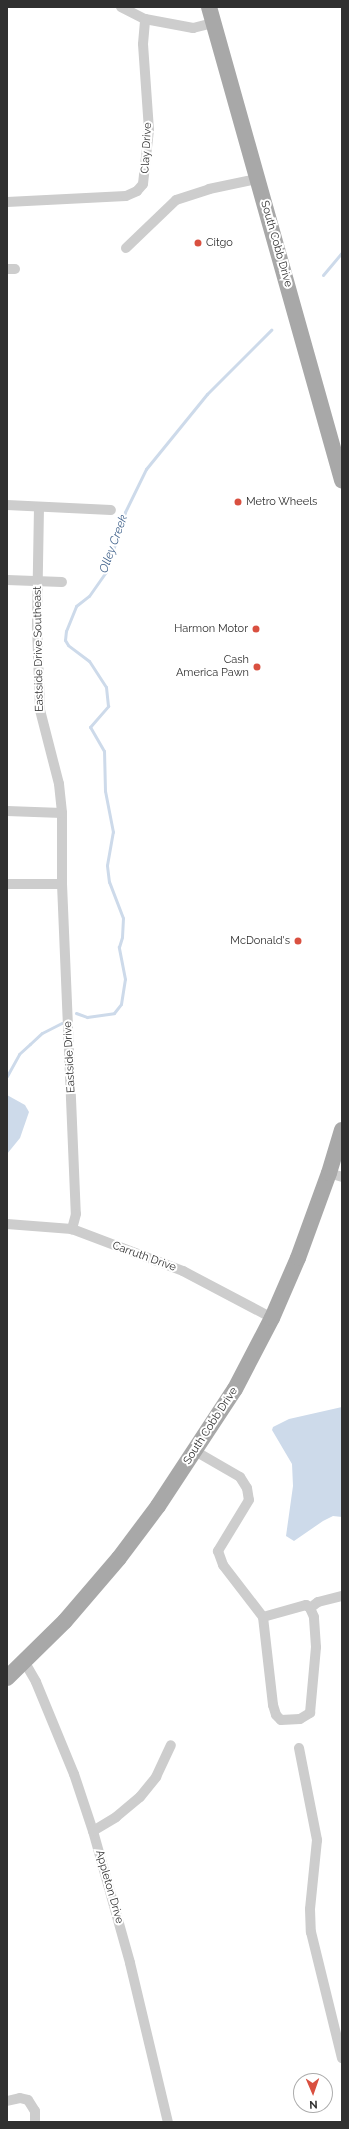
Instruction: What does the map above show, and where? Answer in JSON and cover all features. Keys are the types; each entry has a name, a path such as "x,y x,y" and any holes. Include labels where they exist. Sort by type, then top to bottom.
{"main road":[{"name":"South Cobb Drive","path":"209,7 342,481"},
{"name":"South Cobb Drive","path":"7,1678 101,1580 139,1532 195,1451 235,1389 272,1318 336,1175 342,1130"}],"street":[{"path":"121,7 146,19 193,28 213,23"},
{"name":"Clay Drive","path":"7,202 126,196 137,191 144,184 149,130 143,44 146,19"},
{"path":"126,248 176,200 209,189 257,179"},
{"path":"7,505 111,510"},
{"name":"Eastside Drive Southeast","path":"39,507 38,581 40,710 59,784 62,813 62,884"},
{"path":"7,580 62,582"},
{"path":"7,812 62,813"},
{"path":"7,884 62,884"},
{"name":"Eastside Drive","path":"62,884 76,1214 72,1229"},
{"name":"Carruth Drive","path":"7,1224 72,1229 183,1271 272,1318"},
{"path":"195,1451 240,1477 247,1488 249,1500 218,1551 223,1565 264,1617 273,1705 276,1716 281,1720 307,1717 311,1704 316,1630 314,1617 310,1608 306,1606 264,1617"},
{"path":"310,1608 318,1602 342,1596"},
{"name":"Appleton Drive","path":"24,1661 36,1682 74,1774 93,1831 130,1963 168,2122"},
{"path":"93,1831 116,1817 140,1797 156,1777 171,1745"},
{"path":"299,1748 316,1840 310,1913 310,1932 342,2058"},
{"path":"7,2101 20,2098 28,2100 35,2111 35,2122"}],"water":[{"path":"7,1095 25,1105 29,1112 20,1138 7,1154"},
{"path":"342,1407 342,1517 333,1516 323,1521 294,1541 286,1536 293,1486 292,1464 272,1430 273,1427 289,1419"}],"waterway":[{"name":"Olley Creek","path":"323,275 342,252"},
{"name":"Olley Creek","path":"76,1013 87,1017 114,1013 121,1004 125,979 119,947 122,937 123,918 109,882 107,865 113,832 105,791 104,751 90,727 108,706 106,687 89,661 68,645 65,640 66,631 76,606 89,596 106,572 125,512 146,469 207,394 271,330"},
{"name":"Olley Creek","path":"7,1076 19,1054 42,1033 62,1023"}],"place":[{"name":"Citgo","path":"198,243"},
{"name":"Metro Wheels","path":"238,502"},
{"name":"Harmon Motor","path":"256,629"},
{"name":"Cash America Pawn","path":"257,667"},
{"name":"McDonald's","path":"298,941"}]}
